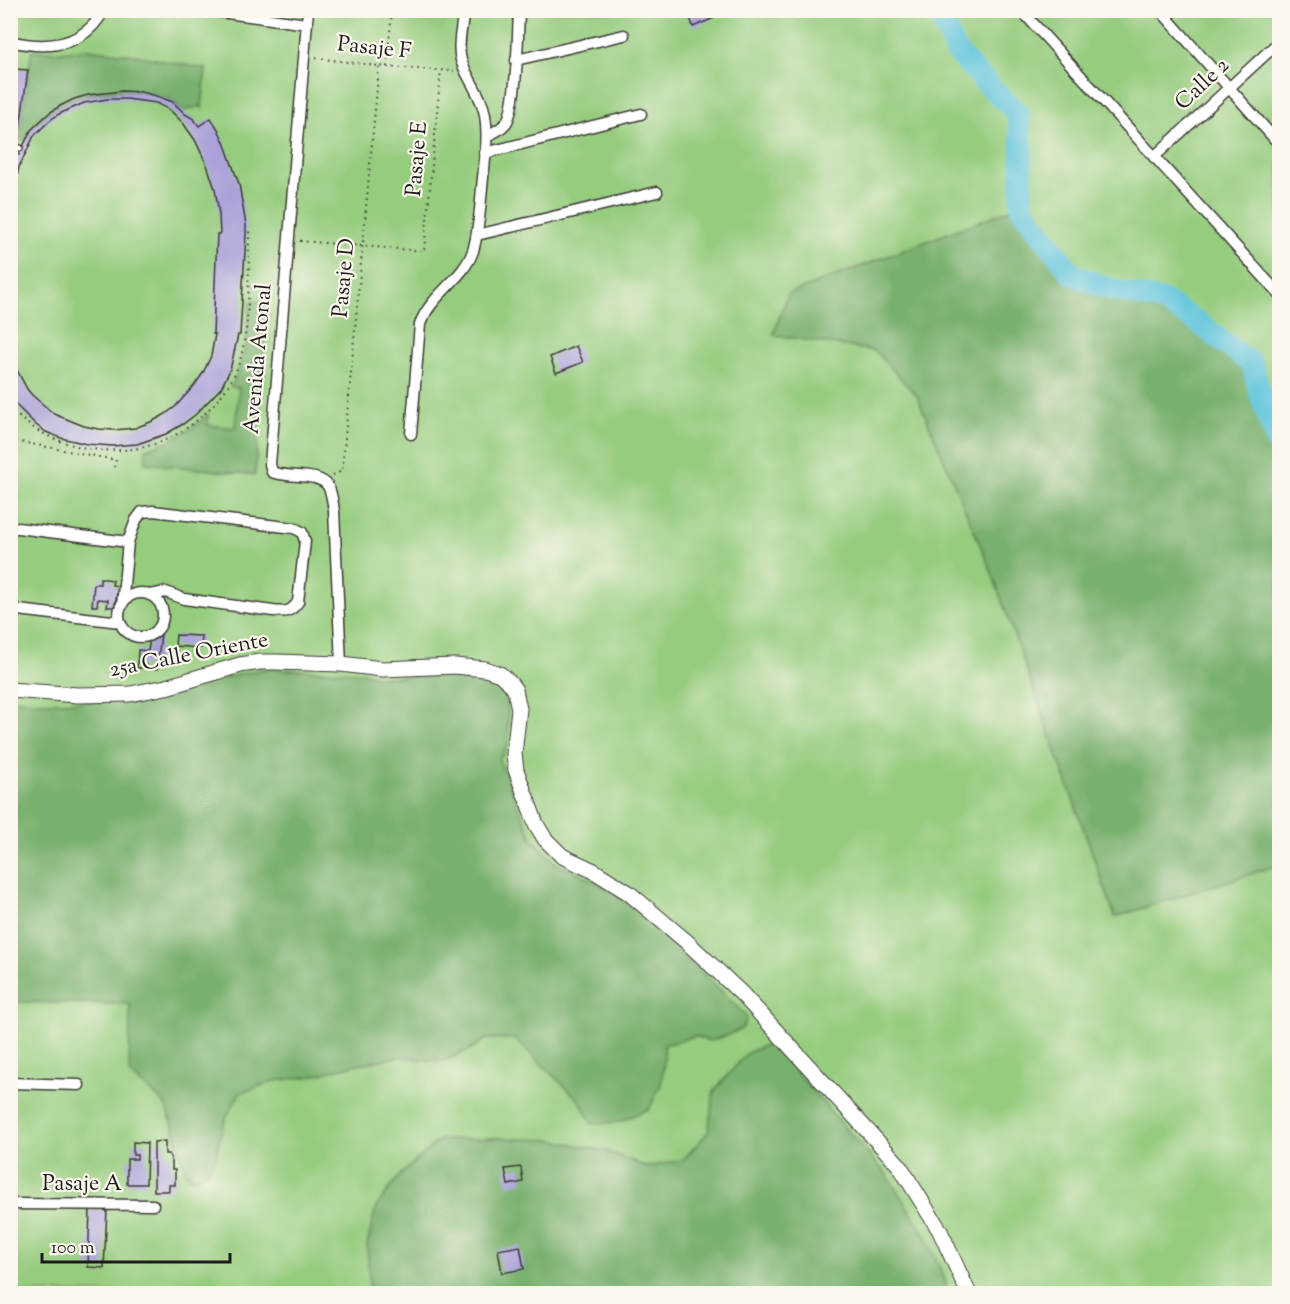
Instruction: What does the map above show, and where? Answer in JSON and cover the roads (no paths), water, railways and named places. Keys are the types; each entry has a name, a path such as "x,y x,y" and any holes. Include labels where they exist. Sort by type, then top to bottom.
{"street":[{"path":"10,41 49,46 66,43 85,33 100,18 104,10"},
{"name":"Avenida Atonal","path":"308,10 270,464 272,472 280,475 316,478 326,483 331,495 334,512 341,664"},
{"path":"411,434 420,324 432,302 462,270 472,254 477,235 487,136 485,113 461,60 464,10"},
{"path":"487,136 499,130 507,121 511,109 519,10"},
{"path":"1021,10 1280,295"},
{"path":"1160,10 1280,145"},
{"path":"212,11 307,24"},
{"path":"516,60 624,35"},
{"name":"Calle 2","path":"1154,157 1280,41"},
{"path":"485,153 641,114"},
{"path":"477,235 657,192"},
{"path":"122,606 125,571 128,542 136,520 142,512 153,511 294,528 302,532 305,542 298,602 293,609 284,612 273,611 184,599 166,592 146,594 134,595 126,599 122,606 119,614 120,622 123,628 134,636 147,636 162,623 162,610 156,599 146,594 131,581 125,571"},
{"path":"10,527 128,542"},
{"path":"162,610 184,599"},
{"path":"10,609 120,622"},
{"name":"25a Calle Oriente","path":"10,690 78,695 130,693 166,687 252,663 282,662 341,664 382,669 455,666 494,672 506,678 516,690 519,709 514,754 516,770 536,824 545,839 562,856 594,871 629,893 687,942 742,994 899,1165 940,1231 969,1293"},
{"path":"10,1083 79,1085"},
{"name":"Pasaje A","path":"10,1204 153,1205"}],"lane":[{"path":"10,146 21,148"}],"waterway":[{"path":"938,10 955,50 1018,114 1022,148 1021,207 1072,274 1110,289 1163,301 1196,321 1252,364 1277,442 1280,444"}]}
